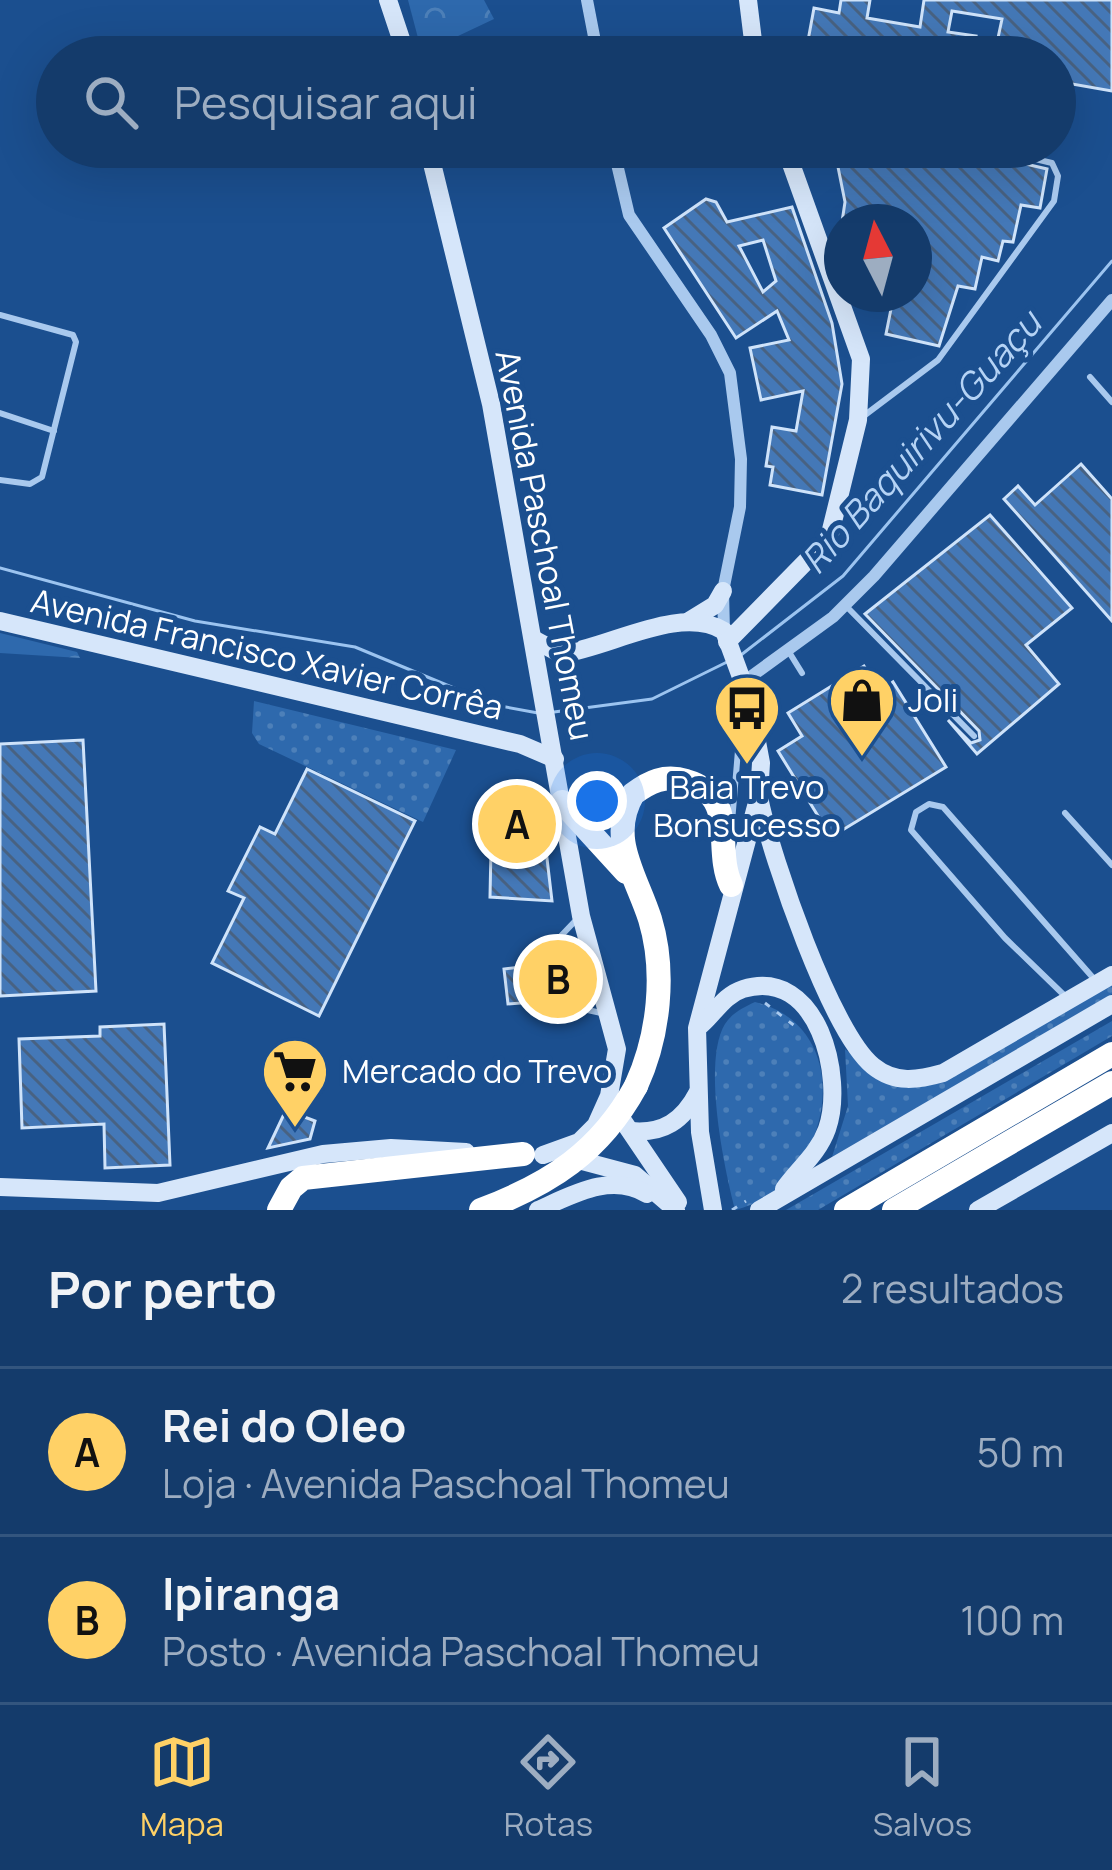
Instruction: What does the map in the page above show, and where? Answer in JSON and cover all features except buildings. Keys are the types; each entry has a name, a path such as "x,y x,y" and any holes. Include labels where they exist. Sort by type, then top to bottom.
{"highway":[{"path":"481,1210 538,1187 586,1154 614,1124 636,1086 652,1043 658,993 650,919 620,830 622,812 632,794 647,783 680,778 699,785 722,812 724,871 731,885"},
{"path":"562,802 635,884"},
{"path":"846,1210 1112,1054"},
{"path":"894,1210 1112,1082"},
{"path":"1038,1126 1076,1118 1112,1100"},
{"path":"279,1210 290,1188 303,1178 533,1155"}],"main road":[{"path":"388,0 399,36"},
{"path":"748,0 751,36"},
{"name":"Avenida Paschoal Thomeu","path":"433,168 491,404 581,916 610,1014 616,1049 609,1096"},
{"path":"726,639 829,538 857,420 861,359 793,168"},
{"path":"543,689 556,664 689,621 716,605 723,591"},
{"name":"Avenida Francisco Xavier Corrêa","path":"0,621 520,744 556,759"},
{"path":"689,621 726,639 760,746 759,795 770,848 852,1043 872,1066 892,1077 916,1080 943,1072 1105,979"},
{"path":"535,640 556,654 587,651"},
{"name":"Avenida Francisco Xavier Corrêa","path":"520,744 551,731"},
{"path":"712,1210 698,1092 697,1028 731,885 759,795"},
{"path":"697,1028 732,994 755,987 790,995 817,1024 834,1081 828,1126 764,1203"},
{"path":"764,1203 1112,1004"},
{"path":"631,1131 663,1129 683,1114 698,1092"},
{"path":"533,1155 585,1137 609,1096 677,1207"},
{"path":"978,1210 1112,1133"},
{"path":"0,1187 158,1193 360,1149 597,1161 635,1175 677,1207"},
{"path":"538,1210 611,1185 677,1207"},
{"path":"1004,1210 1012,1190"}],"street":[{"path":"587,0 594,36"},
{"path":"618,168 628,215 711,335 730,373 741,459 740,507 723,591 726,639"},
{"path":"741,680 789,652 845,605 1112,299"}],"lane":[{"path":"857,420 938,360 1054,201 1058,176 1054,168"},
{"path":"0,316 76,338 38,482 0,480"},
{"path":"1090,377 1112,402"},
{"path":"0,413 53,431"},
{"path":"845,605 974,736"},
{"path":"789,652 802,673"},
{"path":"731,885 741,680"},
{"path":"1069,1000 1005,938 911,830 916,812 929,804 943,806 1105,979"},
{"path":"1065,813 1112,865"},
{"path":"556,952 558,939 581,916"},
{"path":"569,1006 610,1014"}],"path":[{"path":"755,999 779,1010 803,1033"},
{"path":"735,1209 764,1203"}],"green space":[{"path":"408,0 484,0 494,19 458,36 418,36"},
{"path":"0,633 77,652 80,658 0,653"},
{"path":"254,701 456,750 423,822 259,744 252,733"},
{"path":"1112,984 1112,994 832,1157 848,1106 845,1049 888,1080 912,1085 940,1083"},
{"path":"755,1002 789,1018 811,1043 821,1074 822,1108 812,1141 794,1172 768,1196 735,1210 717,1116 715,1063 725,1024"},
{"path":"1112,1021 1112,1036 818,1210 786,1210"}],"waterway":[{"name":"Rio Baquirivu-Guaçu","path":"741,655 843,576 1112,261"},
{"name":"Rio Baquirivu-Guaçu","path":"0,568 195,621 355,647 495,705 538,713"},
{"name":"Rio Baquirivu-Guaçu","path":"554,712 652,699 727,662"}],"place":[{"name":"Joli","path":"862,759"},
{"name":"Baia Trevo Bonsucesso","path":"747,767"},
{"name":"Rei do Oleo","path":"517,824"},
{"name":"Ipiranga","path":"558,979"},
{"name":"Mercado do Trevo","path":"295,1130"}]}
